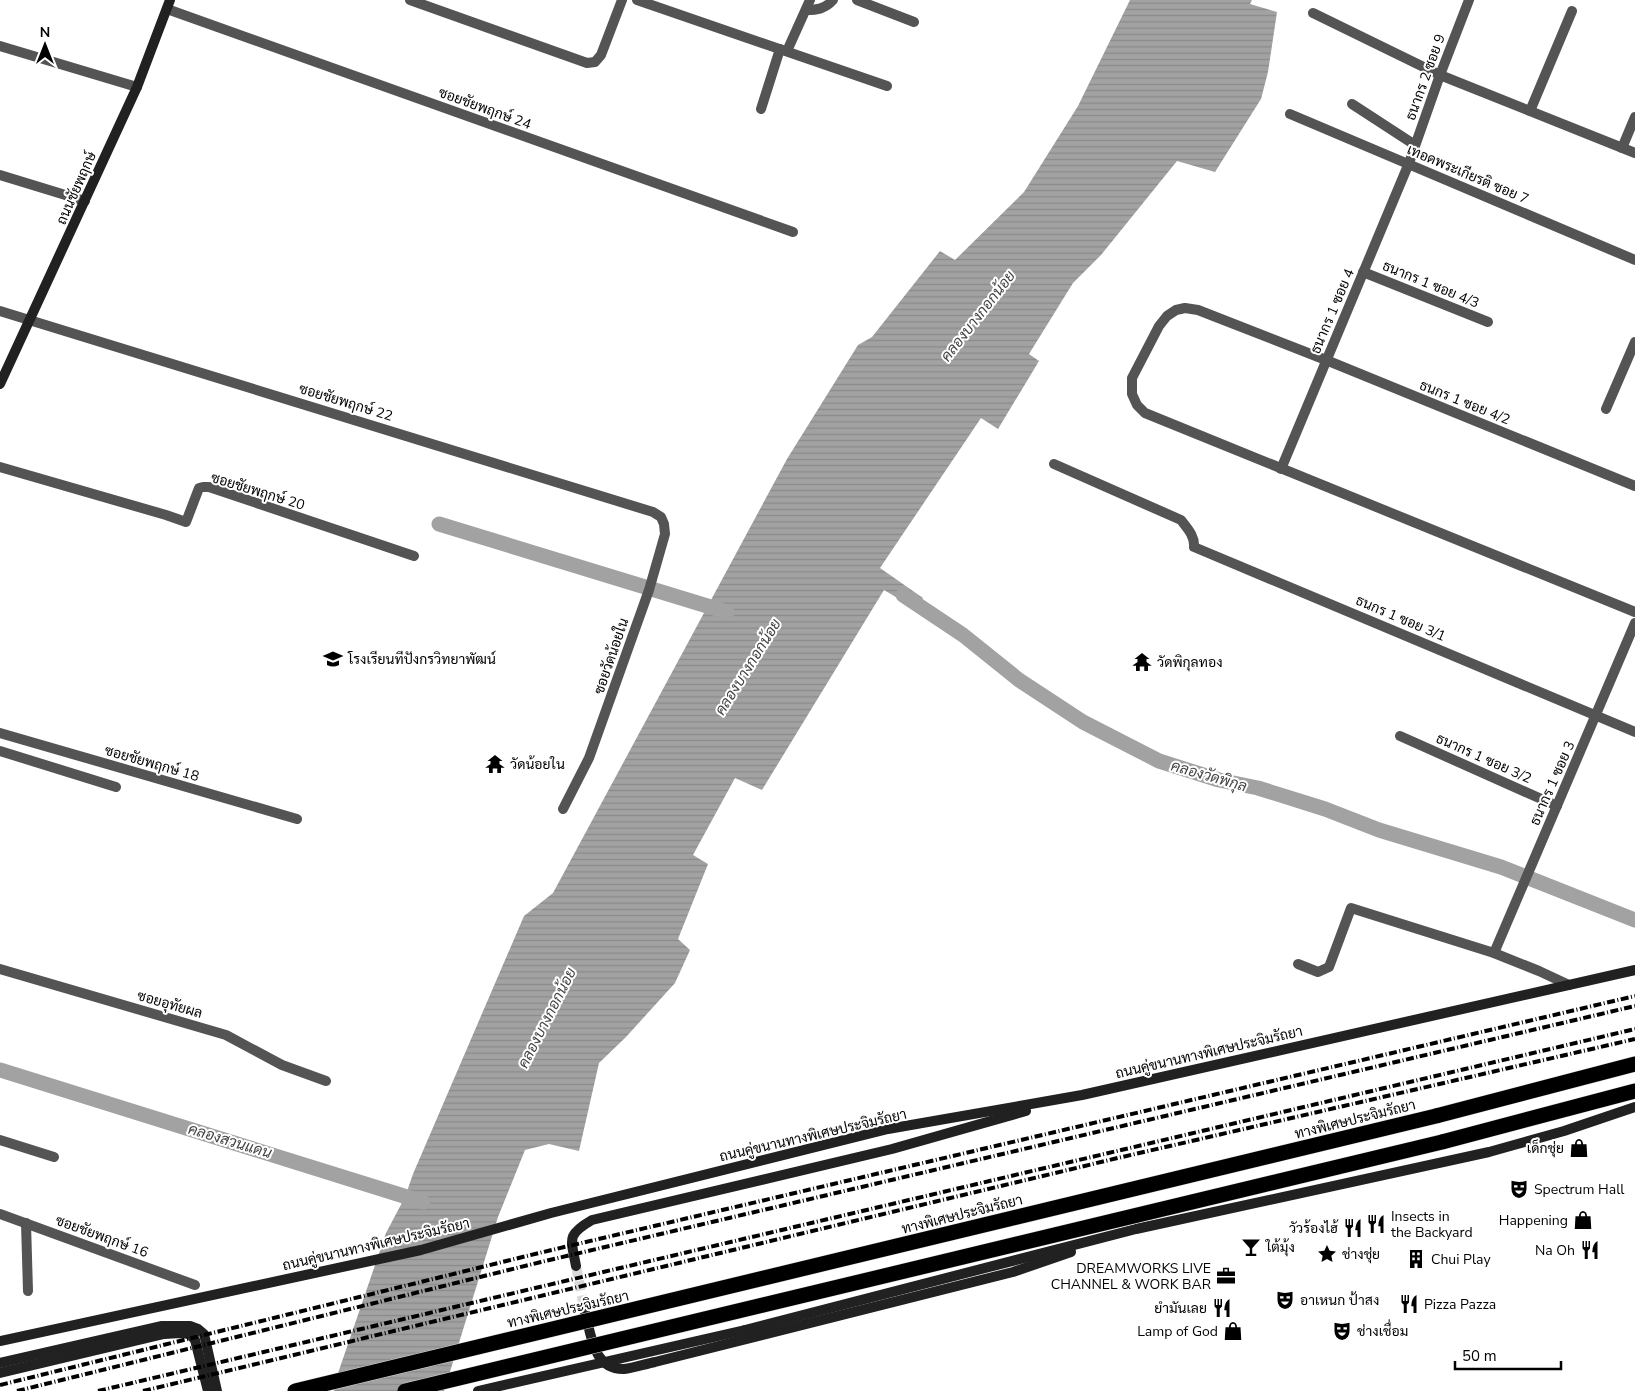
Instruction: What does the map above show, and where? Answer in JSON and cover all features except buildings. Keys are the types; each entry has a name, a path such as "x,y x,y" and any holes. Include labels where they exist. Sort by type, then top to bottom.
{"highway":[{"name":"ทางพิเศษประจิมรัถยา","path":"295,1391 1436,1116 1635,1064"},
{"path":"405,1391 1442,1142 1635,1091"}],"main road":[{"name":"ถนนชัยพฤกษ์","path":"0,384 137,87 169,4"},
{"name":"ถนนคู่ขนานทางพิเศษประจิมรัถยา","path":"0,1341 421,1250 551,1213 888,1129 1082,1095 1635,970"},
{"path":"576,1266 571,1240 577,1228 592,1220 892,1149 1082,1095"},
{"path":"478,1391 745,1330 1136,1229 1489,1152 1564,1131 1635,1107"},
{"path":"585,1312 595,1350 600,1360 609,1367 623,1369 1014,1272 1136,1229"},
{"path":"0,1363 148,1328 174,1325 190,1326 204,1334 217,1391"},
{"path":"0,1373 164,1334 181,1333 190,1334 195,1340 208,1391"}],"street":[{"path":"410,0 587,63 596,62 601,55 622,0"},
{"path":"637,0 887,86"},
{"path":"761,109 784,50 808,5 817,10 825,7 833,0"},
{"path":"857,0 914,22"},
{"name":"ธนากร 2 ซอย 9","path":"1409,164 1414,145 1469,0"},
{"name":"ซอยชัยพฤกษ์ 24","path":"169,4 793,232"},
{"path":"1530,111 1572,11"},
{"path":"1313,13 1440,75 1635,153"},
{"path":"0,46 137,87"},
{"path":"1352,104 1414,145"},
{"name":"เทอดพระเกียรติ ซอย 7","path":"1290,114 1635,260"},
{"path":"1622,148 1635,117"},
{"name":"ธนากร 1 ซอย 4","path":"1281,468 1409,164"},
{"path":"0,175 85,201"},
{"name":"ธนากร 1 ซอย 4/3","path":"1364,272 1488,322"},
{"name":"ธนกร 1 ซอย 4/2","path":"1281,468 1145,412 1137,404 1132,394 1132,378 1159,326 1167,316 1176,310 1185,308 1198,310 1635,486"},
{"name":"ซอยชัยพฤกษ์ 22","path":"0,311 653,512"},
{"path":"1606,409 1635,342"},
{"name":"ธนกร 1 ซอย 3/1","path":"1054,464 1181,520 1191,533 1194,547 1635,732"},
{"name":"ซอยชัยพฤกษ์ 20","path":"0,468 186,522 199,488 209,487 414,556"},
{"path":"1281,468 1635,612"},
{"name":"ซอยวัดน้อยใน","path":"563,809 589,758 649,590 665,534 661,517 653,512"},
{"name":"ธนากร 1 ซอย 3","path":"1494,953 1597,716 1635,623"},
{"name":"ซอยชัยพฤกษ์ 18","path":"0,733 297,819"},
{"name":"ธนากร 1 ซอย 3/2","path":"1400,736 1557,806"},
{"path":"0,751 116,787"},
{"path":"1298,964 1318,972 1329,967 1351,908 1494,953 1569,985"},
{"name":"ซอยอุทัยผล","path":"0,969 226,1035 282,1065 326,1081"},
{"path":"0,1140 54,1157"},
{"name":"ซอยชัยพฤกษ์ 16","path":"0,1214 195,1285"},
{"path":"26,1223 28,1291"}],"water":[{"name":"คลองบางกอกน้อย","path":"1130,0 1252,0 1250,4 1277,12 1268,72 1261,99 1215,172 1177,161 1101,255 1073,283 1029,354 1039,361 998,429 981,418 880,568 923,598 916,609 884,590 762,790 735,778 693,855 708,864 678,939 690,950 675,983 626,1037 599,1063 579,1151 549,1144 525,1150 498,1217 444,1391 334,1391 336,1379 386,1233 405,1197 413,1174 524,916 553,893 787,459 858,345 872,337 940,251 955,260 1024,192 1078,106"}],"waterway":[{"path":"439,524 727,612"},
{"name":"คลองวัดพิกุล","path":"903,595 963,635 1019,680 1083,722 1159,761 1219,780 1258,788 1325,809 1379,830 1501,867 1635,920"},
{"name":"คลองสวนแดน","path":"0,1070 423,1202"}],"tunnel":[{"path":"576,1266 585,1312"}],"railway":[{"path":"0,1385 539,1253 1635,996"},
{"path":"17,1391 541,1262 1635,1006"},
{"path":"98,1391 1635,1029"},
{"path":"143,1391 1122,1157 1635,1039"}],"place":[{"name":"โรงเรียนทีปังกรวิทยาพัฒน์","path":"333,659"},
{"name":"วัดพิกุลทอง","path":"1142,662"},
{"name":"วัดน้อยใน","path":"495,764"},
{"name":"เด็กชุ่ย","path":"1579,1148"},
{"name":"Spectrum Hall","path":"1519,1189"},
{"name":"Happening","path":"1583,1220"},
{"name":"Insects in the Backyard","path":"1376,1224"},
{"name":"วัวร้องไฮ้","path":"1353,1228"},
{"name":"ใต้มุ้ง","path":"1251,1247"},
{"name":"Na Oh","path":"1590,1250"},
{"name":"ช่างชุ่ย","path":"1327,1254"},
{"name":"Chui Play","path":"1416,1259"},
{"name":"DREAMWORKS LIVE CHANNEL & WORK BAR","path":"1226,1276"},
{"name":"อาเหนก ป้าสง","path":"1285,1300"},
{"name":"Pizza Pazza","path":"1409,1304"},
{"name":"ยำมันเลย","path":"1222,1308"},
{"name":"Lamp of God","path":"1233,1331"},
{"name":"ช่างเชื่อม","path":"1342,1331"}]}
